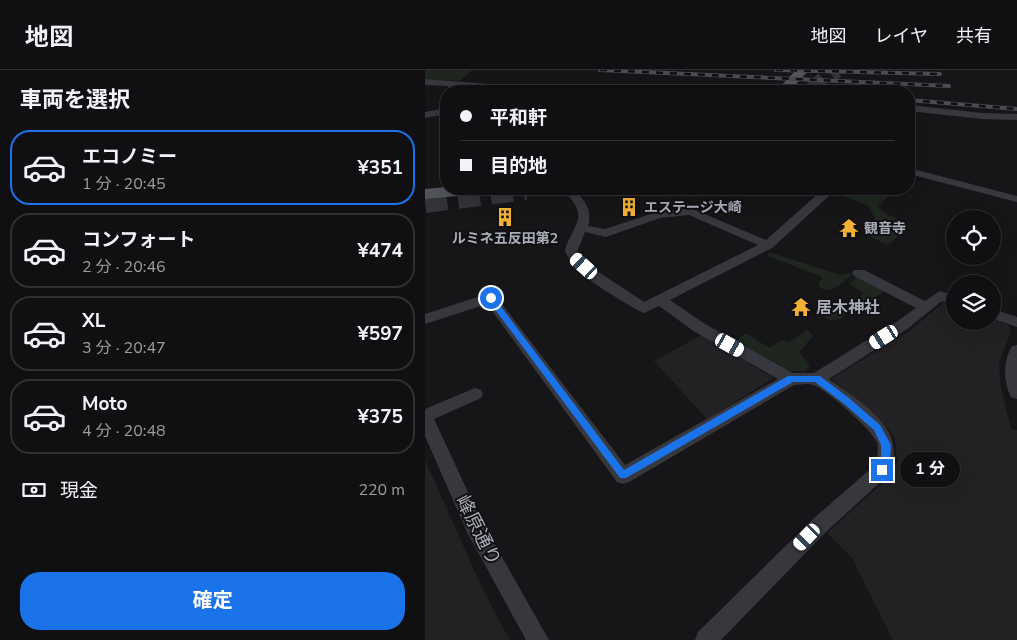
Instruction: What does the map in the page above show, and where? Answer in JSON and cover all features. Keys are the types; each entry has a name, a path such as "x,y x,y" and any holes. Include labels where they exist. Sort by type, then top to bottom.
{"main road":[{"path":"775,85 789,70"},
{"path":"789,85 803,70"},
{"path":"425,183 440,182"},
{"path":"425,194 440,193"}],"street":[{"path":"425,82 441,85"},
{"path":"915,110 983,118 1017,118"},
{"path":"425,115 440,112"},
{"path":"915,173 929,174 956,184 1017,200"},
{"path":"573,195 586,212 585,219 571,249 572,255 590,272 644,308 767,245 825,195"},
{"path":"581,228 606,233 658,215 690,211 767,245"},
{"path":"859,273 926,307"},
{"path":"660,300 700,328 791,379 817,379 901,326 940,296 946,298"},
{"path":"425,319 491,298 623,476 791,379"},
{"path":"1001,317 1017,322"},
{"path":"1017,350 1012,367 1017,393"},
{"path":"706,640 820,524 882,470 885,461 886,445 877,427 846,400 817,379"},
{"path":"425,417 475,394"},
{"name":"峰原通り","path":"425,417 475,526 538,640"}],"shaded area":[{"path":"425,70 472,70 460,81 425,79"},
{"path":"840,195 890,195 878,207 888,215 905,222 902,233 887,245 861,232 875,219 869,206"},
{"path":"768,253 840,275 849,273 852,275 833,289 824,289 819,287 822,278 820,276 768,256"},
{"path":"857,277 884,291 869,303 859,299 863,293 849,284"},
{"path":"943,303 946,304 946,330 1001,330 1001,323 1008,325 1011,330 999,364 1001,387 1011,429 1017,430 1017,640 893,640 852,558 827,533 889,477 897,462 895,438 880,419 831,379 909,331"},
{"path":"831,304 842,308 845,314 841,319 830,320 820,315 821,307"},
{"path":"808,330 813,336 799,352 810,365 806,371 791,371 735,341 748,334 769,348 783,340 789,342"},
{"path":"702,335 774,378 707,419 654,361"},
{"path":"425,460 483,590 510,640 425,640"}],"tunnel":[{"path":"818,85 836,70"},
{"path":"425,202 479,195"}],"railway":[{"path":"600,70 949,86"},
{"path":"776,70 940,74"},
{"path":"915,100 1017,109"}],"place":[{"name":"エステージ大崎","path":"629,207"},
{"name":"ルミネ五反田第2","path":"505,217"},
{"name":"観音寺","path":"849,228"},
{"name":"居木神社","path":"801,307"}],"route":[{"path":"491,298 623,476 791,379 817,379 846,400 877,427 886,445 885,461 882,470"}]}
